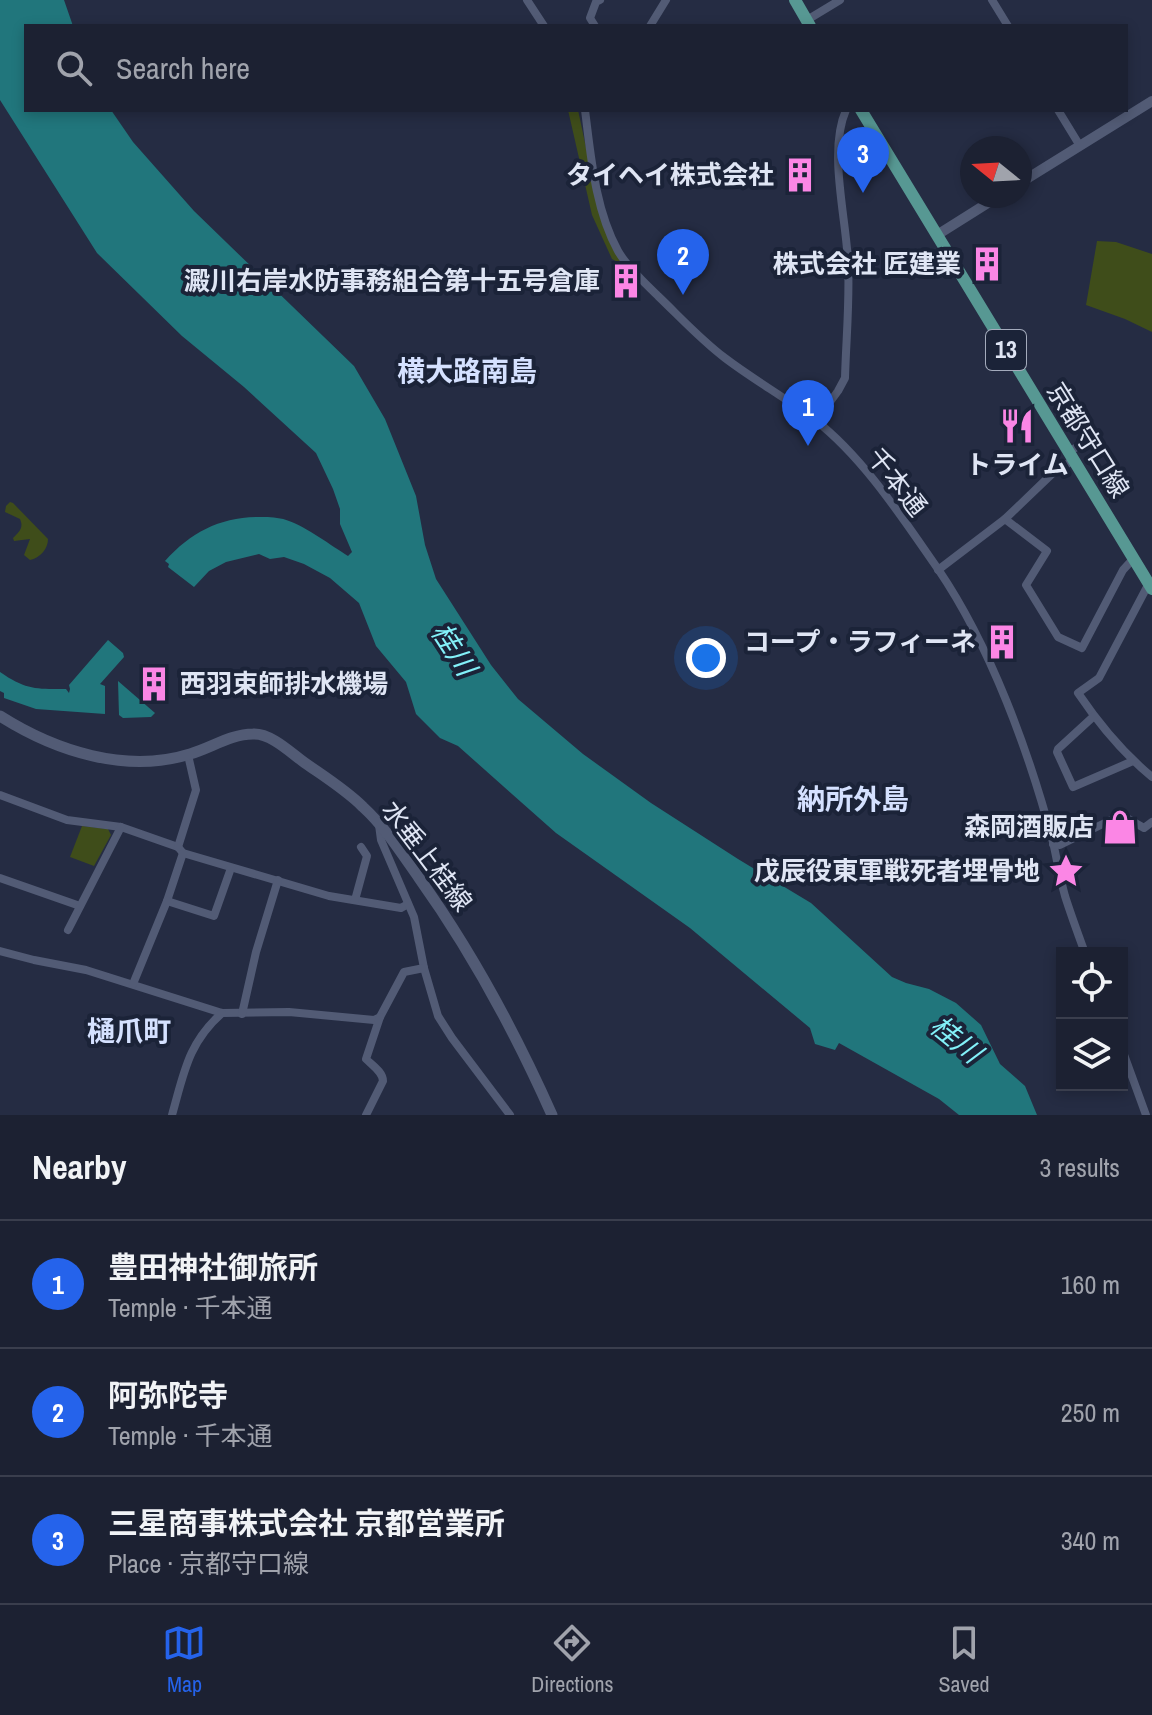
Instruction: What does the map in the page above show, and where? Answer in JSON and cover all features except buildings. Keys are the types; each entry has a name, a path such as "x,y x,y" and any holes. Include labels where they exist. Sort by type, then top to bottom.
{"main road":[{"path":"795,0 809,23"},
{"name":"京都守口線","path":"862,112 1150,586"},
{"name":"水垂上桂線","path":"0,716 37,737 84,755 118,760 154,761 188,755 256,733 279,744 334,783 364,807 379,824 449,919 505,1016 552,1115"}],"street":[{"path":"527,0 543,24"},
{"path":"594,24 590,18 596,2 600,0"},
{"path":"651,24 666,0"},
{"path":"809,23 840,0"},
{"path":"992,0 1007,24"},
{"path":"1032,176 1152,101"},
{"name":"千本通","path":"585,112 591,160 603,214 619,253 638,276 724,358 816,421 847,450 878,486 938,570 991,662 1036,787 1065,896 1083,947"},
{"path":"816,421 845,378 848,264 837,151 845,112"},
{"path":"1059,112 1080,146"},
{"path":"937,235 980,208"},
{"path":"938,570 1005,519 1093,438"},
{"path":"1005,519 1047,551 1026,585 1058,637 1082,648 1123,570 1134,558"},
{"path":"1150,586 1099,678 1078,693 1133,761 1152,777"},
{"path":"1094,716 1057,752 1073,787 1133,761"},
{"path":"133,984 167,901 196,790 188,755"},
{"path":"0,795 67,820 121,827 231,868 329,896 401,908 408,904"},
{"path":"1053,844 1060,845 1117,817 1125,817 1144,828 1152,822"},
{"path":"379,824 381,840 414,917 438,1016 506,1114"},
{"path":"68,930 121,827"},
{"path":"355,900 367,856 361,847"},
{"path":"167,901 214,916 231,868"},
{"path":"0,878 80,906"},
{"path":"242,1014 256,952 278,880"},
{"path":"0,951 86,970 222,1013 289,1012 374,1020 380,1017"},
{"path":"366,1115 383,1081 383,1077 366,1059 380,1017 404,972 424,968"},
{"path":"172,1115 196,1043 222,1013"},
{"path":"1128,1066 1146,1115"}],"shaded area":[{"path":"568,112 578,112 600,213 625,266 612,259 592,215"},
{"path":"1097,241 1116,242 1152,254 1152,332 1086,305"},
{"path":"10,502 48,539 45,550 34,559 30,560 24,555 30,539 14,541 21,525 20,519 5,512"},
{"path":"82,826 108,829 111,835 94,866 70,857"}],"water":[{"name":"桂川","path":"0,0 64,0 72,24 24,24 24,112 112,112 133,142 194,211 354,366 385,419 416,496 425,545 436,579 491,665 518,699 583,754 651,803 811,903 892,977 929,989 956,1003 981,1025 1000,1064 1025,1086 1037,1115 959,1115 939,1099 839,1043 835,1050 815,1044 810,1028 690,928 556,833 458,746 440,738 416,714 406,682 376,646 359,603 330,578 284,557 270,559 259,554 226,562 209,571 194,587 168,567 165,561 198,533 222,522 250,517 286,520 348,556 352,552 340,524 340,509 333,489 316,453 182,336 97,253 0,100"},
{"path":"108,640 124,657 100,684 105,686 105,714 36,709 4,698 4,693 0,691 0,672 24,685 66,689 69,693 69,685"},
{"path":"118,681 155,713 151,717 123,718 119,715"}],"place":[{"name":"タイヘイ株式会社","path":"800,175"},
{"name":"三星商事株式会社 京都営業所","path":"863,193"},
{"name":"株式会社 匠建業","path":"987,264"},
{"name":"澱川右岸水防事務組合第十五号倉庫","path":"626,281"},
{"name":"阿弥陀寺","path":"683,295"},
{"name":"トライム","path":"1017,426"},
{"name":"豊田神社御旅所","path":"808,446"},
{"name":"コープ・ラフィーネ","path":"1002,642"},
{"name":"西羽束師排水機場","path":"154,684"},
{"name":"森岡酒販店","path":"1120,827"},
{"name":"戊辰役東軍戦死者埋骨地","path":"1066,871"}],"district":[{"name":"横大路南島","path":"467,371"},
{"name":"納所外島","path":"853,799"},
{"name":"樋爪町","path":"129,1031"}]}
